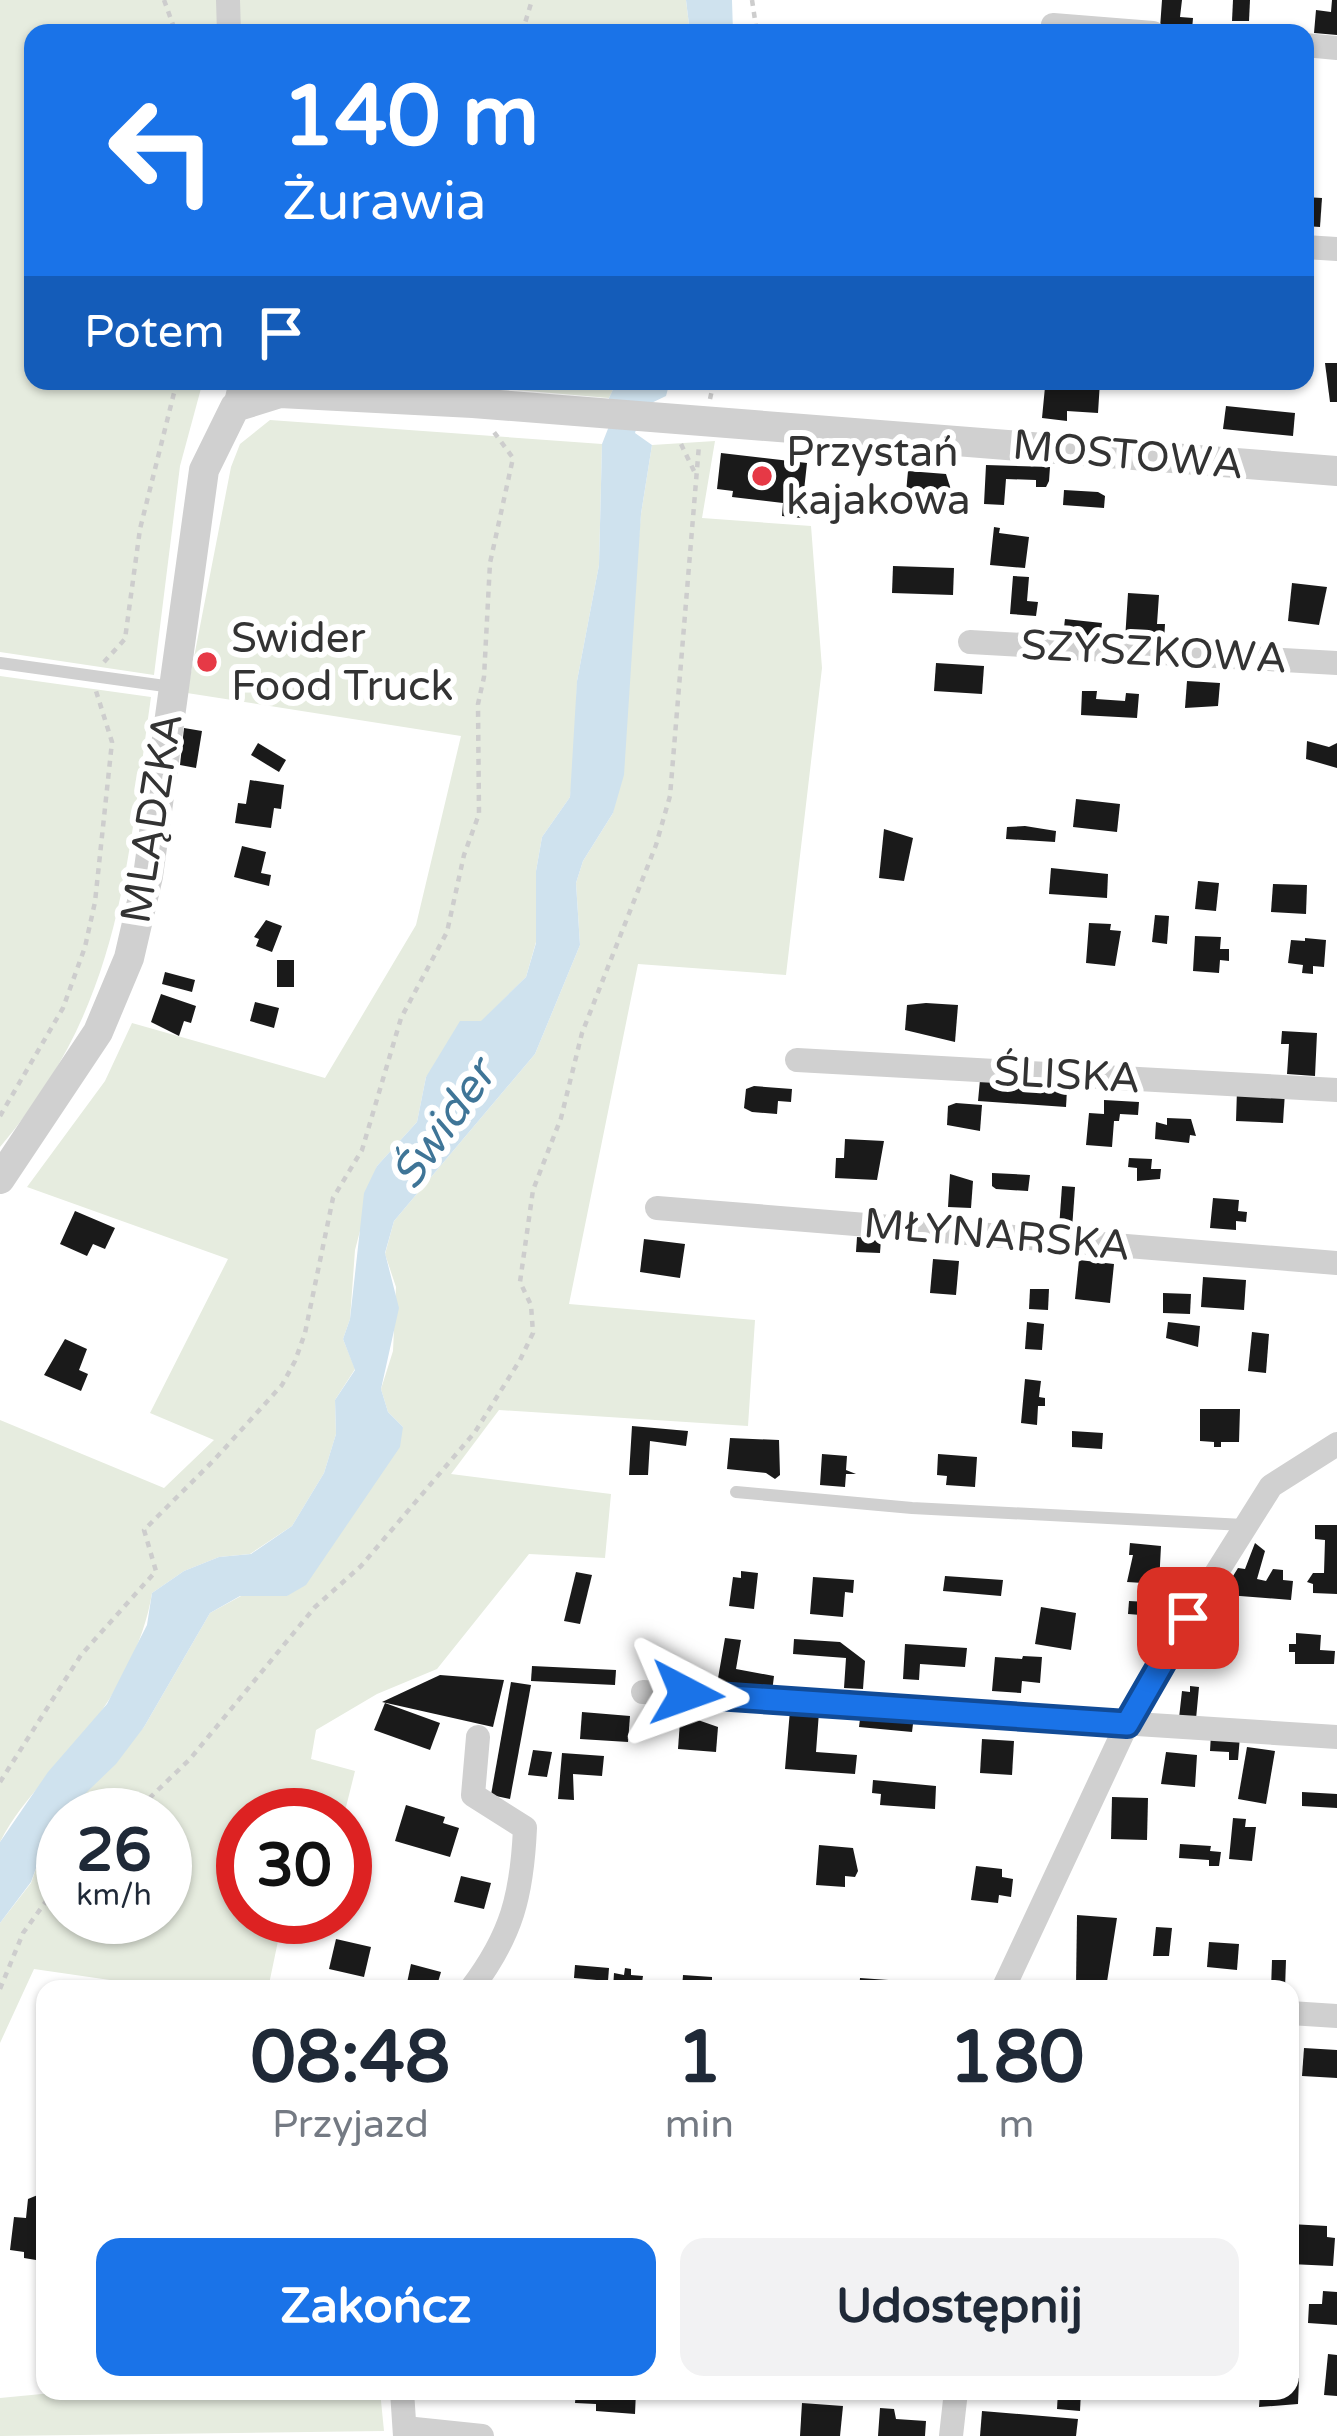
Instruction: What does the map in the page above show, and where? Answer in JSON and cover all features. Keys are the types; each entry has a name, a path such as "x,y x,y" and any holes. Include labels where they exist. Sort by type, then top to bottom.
{"street":[{"name":"MLĄDZKA","path":"0,1180 98,1032 129,958 148,876 203,470 238,394 485,404"},
{"name":"MOSTOWA","path":"485,404 702,432 1337,471"},
{"name":"SZYSZKOWA","path":"970,642 1337,663"},
{"name":"ŚLISKA","path":"796,1060 1337,1090"},
{"name":"MŁYNARSKA","path":"657,1208 1337,1263"},
{"path":"1007,1980 1127,1724 1246,1525 1270,1486 1337,1444"},
{"path":"643,1691 1337,1737"},
{"path":"478,1737 473,1795 525,1828 523,1886 500,1950 478,1980"},
{"path":"1299,2014 1337,2016"},
{"path":"403,2400 405,2432 482,2436"},
{"path":"951,2436 955,2400"}],"lane":[{"path":"0,663 173,687"},
{"path":"736,1492 912,1508 1246,1525"}],"path":[{"path":"0,1116 63,1008 86,947 112,742 92,676 124,639 140,529 175,390"},
{"path":"0,1782 81,1655 156,1571 144,1530 215,1460 282,1385 295,1361 320,1273 333,1198 362,1150 401,1018 447,932 464,855 479,814 478,704 484,677 490,563 513,458 485,404"},
{"path":"159,1788 190,1759 315,1607 361,1566 475,1432 533,1333 530,1305 520,1282 532,1190 561,1118 582,1033 656,845 670,796 702,432"},
{"path":"0,1989 23,1933 36,1915"}],"shaded area":[{"path":"0,0 218,0 219,24 24,24 24,390 201,390 180,466 154,675 0,652"},
{"path":"238,0 686,0 689,24 239,24"},
{"path":"517,390 613,390 609,398"},
{"path":"270,420 602,444 599,565 577,681 570,797 542,837 536,871 536,942 526,977 426,1077 417,1122 377,1166 355,1250 350,1319 343,1339 355,1369 335,1400 336,1434 324,1473 292,1526 250,1554 219,1557 184,1571 152,1593 135,1650 117,1687 82,1737 36,1788 0,1842 0,1420 164,1488 214,1440 150,1413 228,1259 27,1187 105,1081 132,1023 325,1078 416,925 461,736 187,693 231,467 240,444"},
{"path":"715,441 702,518 811,526 822,668 786,975 638,964 569,1304 755,1320 748,1426 499,1410 451,1474 611,1494 605,1558 529,1554 437,1669 377,1694 316,1730 311,1759 355,1771 351,1788 216,1788 216,1944 277,1944 270,1980 110,1980 34,1969 0,2043 0,1923 31,1883 36,1869 36,1944 192,1944 192,1788 89,1788 144,1727 210,1613 241,1596 287,1596 403,1427 388,1412 381,1389 393,1351 396,1287 385,1254 394,1221 535,1054 580,945 576,883 583,861 613,813 641,514 652,445"},
{"path":"0,676 151,697 124,879 94,988 40,1094 0,1147"},
{"path":"36,2395 36,2400 381,2400 384,2431 0,2436 0,2398"}],"water":[{"path":"686,0 732,0 733,24 689,24"},
{"name":"Świder","path":"613,390 668,390 666,396 643,407 635,433 652,445 641,514 624,775 613,813 583,861 576,883 580,945 535,1054 394,1221 385,1253 399,1308 381,1389 388,1412 403,1427 400,1447 306,1585 287,1596 240,1596 210,1613 144,1727 91,1788 37,1788 107,1704 147,1625 152,1593 184,1571 219,1557 251,1554 292,1526 324,1473 336,1434 335,1400 355,1370 343,1339 350,1319 364,1193 377,1166 417,1122 426,1077 460,1021 481,1021 526,977 536,943 536,871 542,837 570,797 577,681 599,565 602,444 613,416 609,398"},
{"path":"36,1790 36,1868 0,1923 0,1842"}],"building":[{"path":"1162,0 1182,0 1180,17 1193,18 1192,24 1160,24"},
{"path":"1233,0 1250,0 1249,21 1232,21"},
{"path":"1332,0 1337,0 1337,35 1314,33 1316,10 1331,12"},
{"path":"1314,198 1322,198 1320,227 1314,227"},
{"path":"1325,363 1337,363 1337,402 1330,402"},
{"path":"1045,390 1099,390 1098,413 1067,411 1067,421 1042,418"},
{"path":"1226,406 1295,413 1293,436 1223,429"},
{"name":"Przystań kajakowa","path":"721,453 807,463 801,518 782,516 783,503 732,497 733,491 717,489"},
{"path":"986,465 1050,467 1049,481 1046,487 1036,487 1036,480 1006,479 1004,505 984,504"},
{"path":"908,471 946,474 952,493 906,493"},
{"path":"1064,490 1098,492 1105,496 1104,508 1063,505"},
{"path":"994,527 1000,528 999,533 1029,537 1025,568 990,565"},
{"path":"893,566 954,568 953,595 892,593"},
{"path":"1013,576 1029,577 1027,601 1038,602 1036,616 1010,614"},
{"path":"1292,583 1327,587 1319,625 1288,621"},
{"path":"1128,593 1159,595 1157,624 1165,624 1164,642 1125,640"},
{"path":"1065,619 1102,623 1100,640 1063,636"},
{"path":"936,663 984,666 982,694 934,691"},
{"path":"1187,681 1220,683 1218,706 1185,708"},
{"path":"1082,691 1097,691 1096,699 1125,701 1126,693 1139,694 1137,718 1081,715"},
{"path":"184,728 202,731 196,768 180,765"},
{"path":"1307,741 1329,747 1337,743 1337,768 1306,759"},
{"path":"258,743 286,760 279,772 251,755"},
{"path":"250,780 284,785 281,809 274,808 271,828 235,823 238,803 246,804"},
{"path":"1076,799 1120,804 1117,832 1073,827"},
{"path":"1007,827 1056,831 1055,842 1006,839"},
{"path":"884,829 913,838 904,881 879,878"},
{"path":"242,846 266,852 261,873 271,875 269,886 234,877"},
{"path":"1051,868 1108,874 1107,898 1049,894"},
{"path":"1198,881 1219,883 1216,911 1195,909"},
{"path":"1273,884 1307,885 1306,914 1271,912"},
{"path":"1155,915 1169,916 1167,944 1152,942"},
{"path":"266,920 282,926 272,952 256,946 259,939 254,937"},
{"path":"1089,923 1111,924 1110,930 1121,931 1115,966 1086,963"},
{"path":"1195,936 1221,937 1220,949 1229,949 1229,961 1220,960 1219,973 1193,971"},
{"path":"1291,940 1326,940 1324,967 1313,966 1313,974 1302,973 1303,965 1288,963"},
{"path":"277,960 294,960 294,987 277,987"},
{"path":"165,972 195,980 192,992 162,984"},
{"path":"161,994 196,1006 191,1023 184,1021 179,1036 151,1022"},
{"path":"255,1002 279,1008 274,1028 250,1021"},
{"path":"907,1005 958,1005 955,1042 905,1030"},
{"path":"1282,1031 1317,1033 1315,1076 1287,1074 1289,1044 1281,1044"},
{"path":"980,1080 1067,1090 1066,1107 978,1101"},
{"path":"746,1089 792,1089 791,1102 778,1101 777,1114 752,1112 744,1108"},
{"path":"1237,1090 1285,1092 1283,1123 1236,1121"},
{"path":"1104,1100 1139,1102 1138,1115 1120,1114 1119,1121 1114,1121 1112,1147 1086,1145 1089,1113 1104,1114"},
{"path":"982,1105 980,1131 947,1125 948,1106"},
{"path":"1167,1118 1191,1119 1196,1136 1190,1135 1189,1143 1155,1139 1156,1122 1167,1125"},
{"path":"845,1139 884,1141 877,1180 835,1178 836,1158 844,1158"},
{"path":"1129,1158 1152,1159 1151,1169 1161,1169 1160,1179 1137,1181 1137,1168 1128,1167"},
{"path":"992,1173 1030,1175 1028,1191 996,1189"},
{"path":"950,1174 973,1181 971,1208 948,1207"},
{"path":"1062,1186 1075,1187 1072,1229 1059,1228"},
{"path":"1213,1198 1239,1200 1238,1211 1247,1212 1246,1222 1236,1221 1236,1230 1210,1228"},
{"path":"75,1211 115,1228 105,1249 93,1244 87,1256 60,1244"},
{"path":"857,1237 881,1239 880,1253 856,1252"},
{"path":"644,1239 685,1244 680,1278 640,1272"},
{"path":"933,1259 959,1261 956,1295 930,1293"},
{"path":"1079,1260 1114,1264 1110,1303 1075,1299"},
{"path":"1203,1277 1246,1280 1244,1310 1201,1307"},
{"path":"1030,1289 1049,1289 1048,1310 1029,1309"},
{"path":"1163,1293 1191,1294 1190,1314 1163,1313"},
{"path":"1027,1322 1044,1324 1042,1350 1025,1349"},
{"path":"1168,1322 1200,1326 1198,1347 1166,1338"},
{"path":"1252,1332 1269,1334 1266,1373 1248,1371"},
{"path":"65,1339 87,1349 79,1370 88,1374 81,1391 44,1375"},
{"path":"1025,1379 1041,1381 1039,1397 1045,1398 1045,1406 1038,1406 1037,1425 1021,1423"},
{"path":"1200,1409 1240,1409 1239,1442 1214,1447 1214,1442 1200,1441"},
{"path":"632,1426 688,1431 686,1446 650,1441 648,1475 629,1475"},
{"path":"1072,1431 1103,1433 1102,1449 1072,1447"},
{"path":"730,1438 779,1440 780,1475 775,1479 766,1473 727,1469"},
{"path":"822,1454 847,1456 846,1470 856,1474 846,1474 845,1487 820,1485"},
{"path":"938,1454 977,1457 975,1487 946,1485 947,1476 937,1475"},
{"path":"1315,1525 1337,1525 1337,1594 1313,1593 1313,1584 1307,1582 1313,1573 1324,1573 1325,1540 1315,1539"},
{"path":"1130,1543 1161,1546 1159,1584 1127,1582 1133,1555 1129,1555"},
{"path":"1255,1543 1265,1551 1257,1579 1266,1581 1273,1569 1283,1570 1283,1580 1293,1581 1291,1600 1227,1595 1225,1589 1238,1568 1245,1569"},
{"path":"741,1571 758,1573 754,1609 729,1606 733,1577 741,1578"},
{"path":"576,1572 592,1575 580,1624 564,1621"},
{"path":"945,1576 1003,1580 1001,1596 943,1591"},
{"path":"813,1577 854,1580 853,1593 845,1592 843,1617 810,1614"},
{"path":"1129,1601 1167,1603 1167,1617 1128,1614"},
{"path":"1041,1607 1076,1613 1071,1650 1035,1644"},
{"path":"1296,1633 1321,1635 1320,1650 1335,1651 1334,1664 1295,1664 1289,1644 1296,1644"},
{"path":"725,1638 741,1640 736,1669 774,1676 772,1692 717,1684"},
{"path":"794,1639 840,1642 865,1661 863,1689 844,1688 846,1658 793,1654"},
{"path":"905,1644 967,1648 965,1667 920,1664 919,1680 903,1679"},
{"path":"995,1657 1042,1657 1040,1683 1022,1681 1021,1693 992,1691"},
{"path":"532,1666 616,1670 615,1685 531,1681"},
{"path":"440,1675 504,1680 493,1727 382,1702"},
{"path":"511,1682 531,1685 510,1799 491,1795"},
{"path":"1190,1686 1199,1687 1196,1719 1179,1718 1182,1691 1190,1692"},
{"path":"385,1703 440,1723 430,1750 374,1730"},
{"path":"790,1710 819,1712 816,1752 857,1755 855,1774 785,1769"},
{"path":"861,1711 914,1716 912,1732 859,1727"},
{"path":"582,1712 630,1716 628,1742 580,1739"},
{"path":"695,1719 718,1727 716,1752 678,1749 680,1721"},
{"path":"1211,1734 1240,1736 1238,1760 1229,1760 1229,1752 1210,1751"},
{"path":"982,1739 1014,1741 1012,1775 980,1773"},
{"path":"1247,1747 1275,1751 1266,1804 1238,1799"},
{"path":"533,1750 552,1752 547,1777 528,1775"},
{"path":"1166,1752 1197,1755 1195,1787 1161,1784"},
{"path":"562,1753 604,1756 602,1776 573,1774 574,1800 558,1799"},
{"path":"873,1780 936,1786 935,1809 880,1805 881,1794 872,1793"},
{"path":"1302,1792 1337,1794 1337,1808 1302,1806"},
{"path":"1112,1797 1148,1798 1147,1840 1111,1839"},
{"path":"406,1805 445,1817 443,1823 459,1828 450,1857 395,1841"},
{"path":"1233,1818 1246,1819 1245,1827 1256,1827 1252,1861 1229,1859"},
{"path":"1180,1844 1211,1846 1210,1851 1221,1852 1219,1866 1209,1866 1209,1860 1179,1858"},
{"path":"819,1845 853,1848 858,1871 855,1877 845,1876 845,1887 816,1885"},
{"path":"976,1866 1002,1869 1002,1877 1013,1879 1011,1897 999,1895 998,1903 971,1900"},
{"path":"461,1876 491,1883 484,1909 454,1902"},
{"path":"1077,1915 1117,1918 1107,1980 1076,1980"},
{"path":"1156,1927 1172,1928 1169,1956 1153,1956"},
{"path":"1209,1942 1239,1944 1237,1970 1207,1967"},
{"path":"335,1944 371,1947 364,1977 329,1969"},
{"path":"1272,1960 1286,1960 1285,1980 1271,1980"},
{"path":"411,1964 441,1972 439,1980 408,1980"},
{"path":"575,1965 609,1968 608,1980 574,1978"},
{"path":"625,1968 631,1969 631,1975 643,1976 642,1980 614,1980 614,1973 624,1975"},
{"path":"683,1975 712,1977 712,1980 683,1980"},
{"path":"1304,2048 1337,2050 1337,2078 1302,2076"},
{"path":"36,2196 36,2260 10,2250 14,2217 26,2218 28,2199"},
{"path":"1299,2224 1327,2226 1327,2237 1335,2238 1333,2266 1299,2264"},
{"path":"1323,2291 1337,2292 1337,2325 1308,2323 1309,2304 1322,2304"},
{"path":"1328,2354 1337,2355 1337,2396 1324,2395"},
{"path":"636,2400 635,2414 596,2411 596,2404 575,2403"},
{"path":"1058,2400 1081,2400 1080,2411 1057,2409"},
{"path":"1259,2400 1298,2400 1298,2404 1259,2407"},
{"path":"802,2403 843,2406 840,2436 800,2436"},
{"path":"880,2408 894,2409 896,2419 926,2421 925,2436 878,2436"},
{"path":"982,2411 1078,2419 1076,2436 980,2436"}],"place":[{"name":"Przystań kajakowa","path":"762,476"},
{"name":"Swider Food Truck","path":"207,662"}],"route":[{"path":"687,1694 1127,1724 1188,1618"}]}
